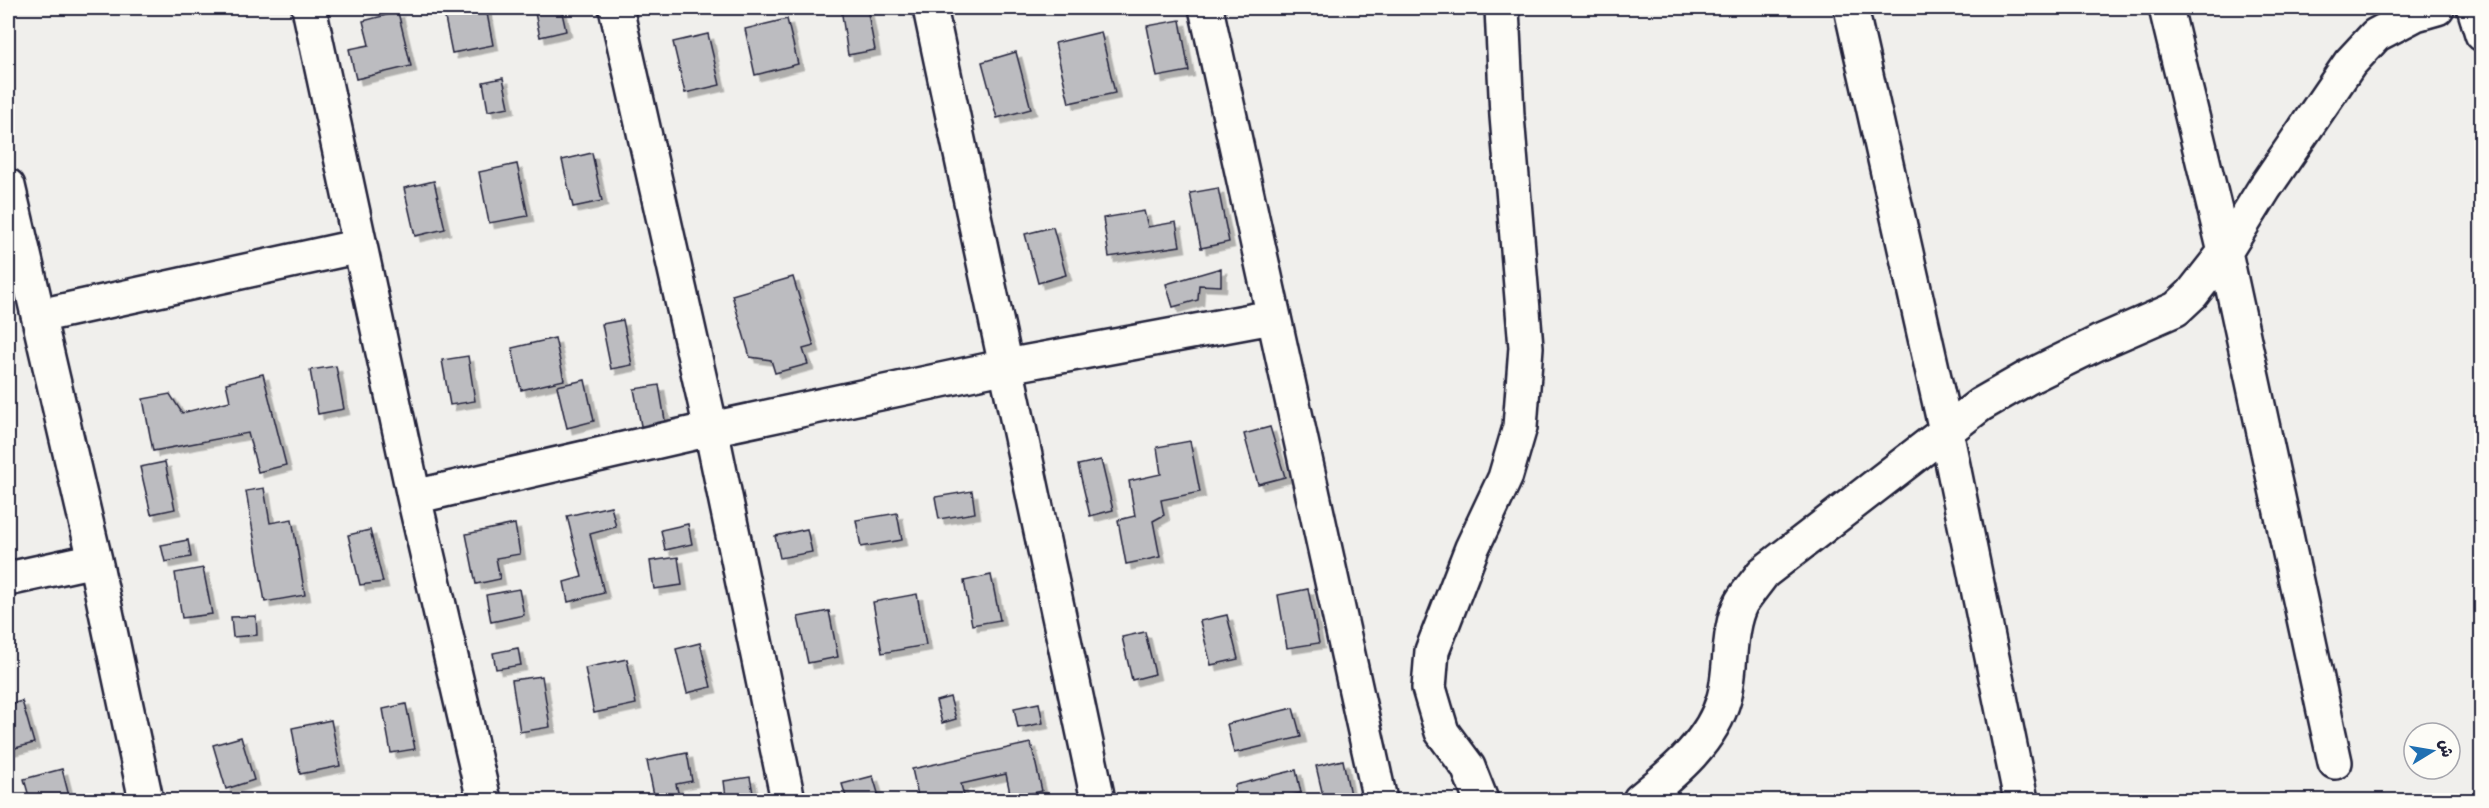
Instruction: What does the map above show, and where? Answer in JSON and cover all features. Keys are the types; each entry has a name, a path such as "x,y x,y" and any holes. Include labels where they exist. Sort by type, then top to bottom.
{"street":[{"path":"309,8 414,497 484,801"},
{"path":"616,8 711,429 788,801"},
{"path":"930,8 1098,801"},
{"path":"1206,8 1380,801"},
{"path":"1481,801 1468,767 1442,732 1429,688 1432,651 1472,548 1505,478 1520,427 1526,347 1507,116 1502,8"},
{"path":"1851,8 1946,432 2021,801"},
{"path":"2166,8 2225,252 2336,762"},
{"path":"1640,801 1680,768 1711,729 1724,698 1730,649 1740,604 1763,573 1980,405 2027,378 2098,343 2176,309 2192,294 2225,252 2270,180 2350,63 2376,35 2416,14 2437,8"},
{"path":"2474,8 2481,34"},
{"path":"8,186 147,801"},
{"path":"39,316 360,246"},
{"path":"414,497 711,429 1007,366 1272,316"},
{"path":"8,579 94,560"}],"building":[{"path":"443,8 486,8 493,45 452,53"},
{"path":"534,8 561,8 566,31 540,37"},
{"path":"841,8 867,8 875,50 848,55"},
{"path":"398,12 411,66 356,79 349,49 369,45 363,21"},
{"path":"787,19 798,64 755,75 745,29"},
{"path":"1180,20 1189,71 1157,77 1147,26"},
{"path":"1101,32 1115,93 1069,103 1055,43"},
{"path":"708,34 720,85 685,93 673,42"},
{"path":"1016,52 1031,109 997,118 982,62"},
{"path":"503,78 509,107 488,111 483,82"},
{"path":"592,153 602,201 573,207 562,160"},
{"path":"517,164 528,216 489,223 479,172"},
{"path":"434,181 445,229 415,236 404,188"},
{"path":"1218,188 1229,242 1201,248 1190,193"},
{"path":"1144,211 1148,227 1176,222 1180,246 1109,257 1103,218"},
{"path":"1053,227 1066,275 1038,283 1025,234"},
{"path":"1221,268 1221,286 1199,285 1198,300 1173,307 1166,284"},
{"path":"793,277 814,346 803,349 808,364 775,373 771,360 750,357 732,295"},
{"path":"623,320 632,365 611,369 602,324"},
{"path":"555,338 564,380 521,390 512,348"},
{"path":"468,356 475,401 450,405 442,360"},
{"path":"336,366 344,409 318,414 310,370"},
{"path":"263,374 286,465 258,472 248,433 153,451 143,399 170,394 182,413 230,401 226,383"},
{"path":"585,380 594,421 567,428 557,386"},
{"path":"659,385 666,426 642,431 634,389"},
{"path":"1270,427 1285,477 1258,484 1244,434"},
{"path":"1190,441 1200,492 1161,500 1164,515 1153,521 1160,557 1126,564 1118,520 1135,516 1129,481 1161,474 1157,447"},
{"path":"1101,460 1113,510 1090,516 1078,465"},
{"path":"165,462 175,509 151,514 140,467"},
{"path":"264,488 270,523 292,519 305,595 265,602 246,491"},
{"path":"972,491 975,513 939,519 935,497"},
{"path":"611,506 616,527 590,534 604,593 568,602 564,582 582,577 567,516"},
{"path":"897,513 902,540 861,547 856,520"},
{"path":"515,524 520,554 496,558 500,579 476,584 466,534"},
{"path":"688,524 692,544 665,550 661,530"},
{"path":"807,529 812,552 780,558 775,536"},
{"path":"370,530 383,582 360,585 348,535"},
{"path":"188,540 191,557 165,562 161,545"},
{"path":"678,557 682,585 654,589 650,561"},
{"path":"203,568 212,614 182,618 175,573"},
{"path":"991,575 1000,620 972,625 964,581"},
{"path":"519,589 524,615 491,622 486,595"},
{"path":"1308,589 1319,643 1287,648 1278,595"},
{"path":"917,594 926,645 882,653 873,602"},
{"path":"829,611 838,657 808,663 798,617"},
{"path":"1227,615 1238,659 1211,665 1200,621"},
{"path":"256,616 257,635 233,637 231,617"},
{"path":"1145,632 1155,674 1132,680 1122,637"},
{"path":"700,643 711,687 687,693 676,649"},
{"path":"518,648 521,665 496,669 493,653"},
{"path":"627,659 636,704 594,713 585,668"},
{"path":"542,676 550,727 520,732 512,680"},
{"path":"950,697 956,719 942,723 936,701"},
{"path":"22,701 34,743 8,750 8,705"},
{"path":"1039,703 1043,723 1018,728 1014,708"},
{"path":"406,704 415,749 391,753 383,709"},
{"path":"1293,708 1301,737 1234,753 1227,724"},
{"path":"331,720 340,766 300,774 292,728"},
{"path":"241,737 254,780 226,789 213,745"},
{"path":"1031,743 1042,791 1011,798 1006,774 961,784 965,800 919,800 912,769"},
{"path":"687,753 692,781 676,784 680,800 655,800 647,761"},
{"path":"1343,760 1351,800 1324,800 1316,766"},
{"path":"62,769 70,800 30,800 24,779"},
{"path":"1296,770 1301,793 1270,800 1234,800 1235,785"},
{"path":"873,776 880,800 847,800 842,784"},
{"path":"750,777 753,793 726,797 724,781"}]}
